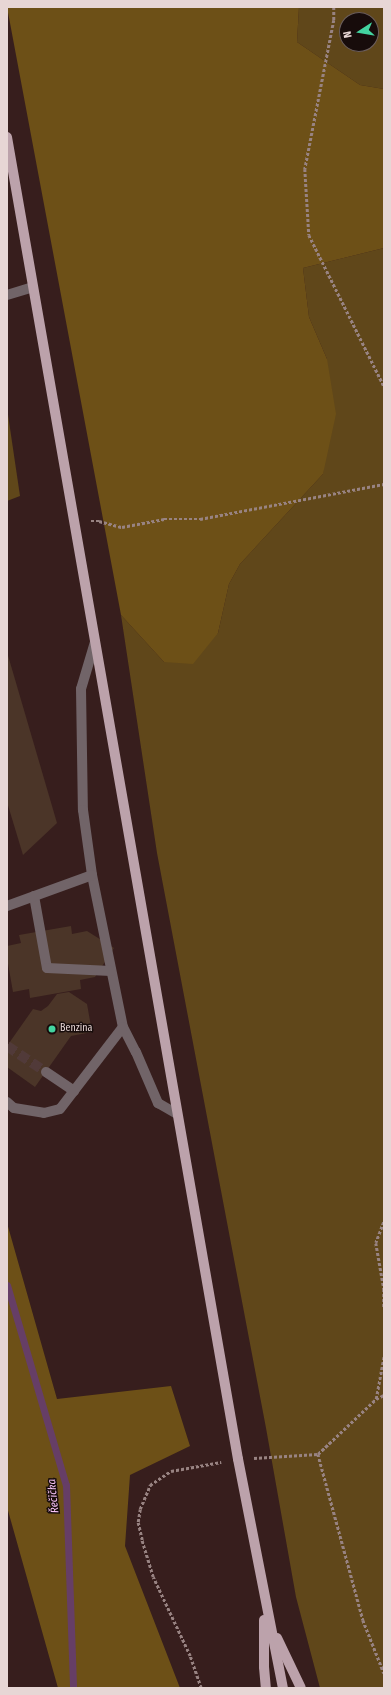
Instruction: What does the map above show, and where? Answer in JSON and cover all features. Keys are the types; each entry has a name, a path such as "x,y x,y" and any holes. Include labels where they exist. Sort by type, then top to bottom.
{"main road":[{"path":"7,137 238,1459 269,1622 284,1688"},
{"path":"265,1598 264,1667 266,1688"},
{"path":"269,1622 301,1688"}],"lane":[{"path":"7,295 33,287"},
{"path":"95,642 81,689 83,810 92,875 123,1027 136,1052 158,1103 177,1114"},
{"path":"7,906 92,875"},
{"path":"34,896 47,968 111,971"},
{"path":"7,1102 14,1108 44,1113 60,1109 123,1027"},
{"path":"46,1072 74,1091"}],"path":[{"path":"334,7 334,20 305,168 309,235 384,386"},
{"path":"74,522 99,521 122,527 164,519 200,519 384,484"},
{"path":"384,1222 376,1243 384,1289 384,1307"},
{"path":"376,1399 384,1356"},
{"path":"201,1688 190,1656 153,1577 142,1540 138,1522 140,1509 150,1485 171,1471 238,1459 318,1454 376,1399 384,1395"},
{"path":"318,1454 363,1620 384,1673"}],"shaded area":[{"path":"7,7 299,7 297,42 360,85 384,89 384,248 303,268 309,317 327,359 336,414 323,474 240,564 229,584 218,633 193,664 164,662 121,615"},
{"path":"299,7 384,7 384,89 360,85 297,42"},
{"path":"384,248 384,1688 320,1688 296,1597 266,1428 157,853 121,615 164,662 218,633 229,584 240,564 323,474 327,359 309,317 303,268"},
{"path":"7,408 20,496 7,501"},
{"path":"7,1223 57,1399 171,1386 190,1446 130,1475 125,1546 180,1688 58,1688 7,1507"}],"building":[{"path":"7,652 57,823 23,855 7,802"},
{"path":"71,926 72,934 87,931 114,948 95,977 80,980 81,989 30,998 29,989 13,992 7,958 7,946 21,943 19,935"},
{"path":"69,992 87,1004 92,1032 71,1036 35,1087 7,1067 7,1046 33,1009 41,1011 48,1006 57,994"}],"waterway":[{"name":"Řečička","path":"7,1285 66,1485 73,1688"}],"tunnel":[{"path":"7,1046 46,1072"}],"place":[{"name":"Benzina","path":"52,1029"}]}
